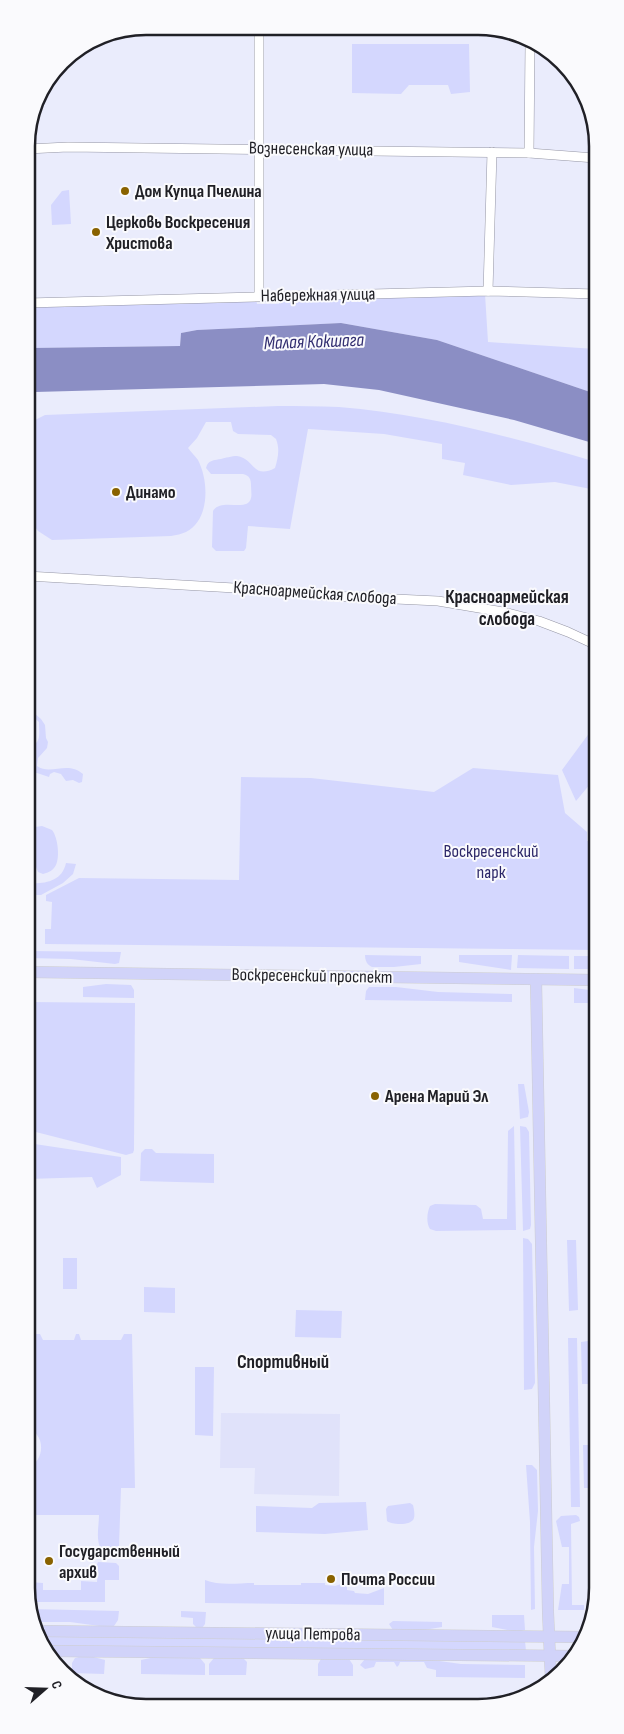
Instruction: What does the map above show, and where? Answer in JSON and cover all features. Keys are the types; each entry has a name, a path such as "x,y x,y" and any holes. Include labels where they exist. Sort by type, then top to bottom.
{"main road":[{"name":"Воскресенский проспект","path":"35,972 589,980"},
{"path":"536,979 551,1672"},
{"name":"улица Петрова","path":"43,1631 578,1637"},
{"name":"улица Петрова","path":"55,1651 566,1656"}],"street":[{"path":"259,35 259,296"},
{"path":"529,153 530,48"},
{"name":"Вознесенская улица","path":"35,149 68,147 492,152 589,157"},
{"path":"488,291 492,152"},
{"name":"Набережная улица","path":"35,302 488,291 589,294"},
{"name":"Красноармейская слобода","path":"35,576 270,590 331,596 438,601 503,612 539,621 589,642"}],"shaded area":[{"path":"221,1413 340,1414 339,1496 254,1494 255,1468 220,1468"}],"green space":[{"path":"352,44 469,44 470,92 451,94 448,85 409,85 401,94 352,93"},
{"path":"69,190 71,224 52,225 51,205 62,191"},
{"path":"485,294 488,342 589,349 589,392 437,340 341,323 197,330 181,333 180,346 35,348 35,305 256,298 257,304 279,304 279,297"},
{"path":"278,406 316,406 372,410 469,428 589,460 589,489 555,482 511,485 463,475 465,463 442,459 442,444 384,434 308,429 290,529 248,526 246,548 244,551 216,551 212,547 213,511 222,505 240,505 249,502 251,498 251,481 249,477 243,474 211,474 206,468 207,465 213,460 237,456 247,460 258,470 268,471 275,468 278,450 276,439 271,435 238,434 233,431 231,422 206,422 197,438 188,448 198,460 202,469 205,489 203,509 200,519 194,526 186,532 171,536 52,540 35,527 35,420 45,415"},
{"path":"35,714 45,725 48,742 47,748 38,758 37,766 42,769 71,768 77,770 83,774 82,782 66,781 61,774 54,772 49,777 35,773 35,744 39,739 39,722 35,718"},
{"path":"589,733 589,785 576,801 562,770"},
{"name":"Воскресенский парк","path":"473,768 558,775 565,813 587,832 587,841 589,841 589,950 45,944 45,929 51,929 52,902 46,901 46,895 79,878 239,880 241,777 311,778 434,792"},
{"path":"42,826 52,830 54,833 58,855 54,868 43,874 38,872 36,867 35,827"},
{"path":"66,863 76,864 73,874 63,883 41,895 35,895 35,883 52,881 64,869"},
{"path":"35,951 121,952 119,963 115,964 71,959 35,958"},
{"path":"365,955 421,956 421,964 372,967 365,959"},
{"path":"459,955 512,955 511,970 459,962"},
{"path":"518,955 569,956 569,969 517,968"},
{"path":"574,956 589,956 589,969 574,969"},
{"path":"106,984 131,985 134,990 134,998 83,997 83,987"},
{"path":"369,987 396,987 438,992 512,994 512,1002 365,1000 366,991"},
{"path":"574,988 589,990 589,1003 574,1003"},
{"path":"35,1002 135,1003 134,1150 133,1153 126,1155 35,1132"},
{"path":"518,1084 524,1084 529,1112 528,1117 520,1119"},
{"path":"514,1126 516,1230 436,1231 430,1229 427,1221 428,1211 430,1206 435,1204 476,1205 481,1209 483,1219 507,1219 508,1131"},
{"path":"520,1126 526,1127 529,1132 531,1225 530,1229 523,1231"},
{"path":"35,1144 121,1157 121,1175 97,1188 92,1177 35,1179"},
{"path":"145,1149 152,1149 156,1153 214,1154 214,1183 140,1181 141,1153"},
{"path":"523,1238 528,1239 532,1244 535,1383 532,1389 524,1390"},
{"path":"567,1240 576,1240 578,1310 569,1311"},
{"path":"63,1258 77,1258 77,1289 63,1289"},
{"path":"144,1287 175,1288 175,1313 144,1312"},
{"path":"296,1310 342,1311 341,1338 295,1337"},
{"path":"35,1334 40,1334 43,1340 74,1340 76,1334 79,1334 81,1340 121,1340 124,1334 132,1334 135,1488 121,1488 119,1546 116,1551 102,1551 100,1547 98,1538 99,1515 35,1515 35,1463 39,1458 41,1448 36,1433"},
{"path":"568,1338 577,1338 580,1507 571,1507"},
{"path":"588,1341 588,1384 582,1384 581,1342"},
{"path":"195,1367 214,1367 213,1436 195,1435"},
{"path":"583,1445 589,1445 589,1488 584,1488"},
{"path":"526,1465 532,1465 537,1470 538,1511 534,1547 535,1609 531,1610 530,1522"},
{"path":"366,1502 368,1530 325,1534 256,1532 256,1506 312,1508 319,1503"},
{"path":"410,1503 413,1505 414,1510 412,1521 402,1524 387,1521 386,1509 388,1506"},
{"path":"576,1515 580,1521 571,1524 572,1605 584,1605 584,1610 558,1610 562,1584 569,1584 569,1547 562,1547 556,1521 561,1516"},
{"path":"98,1562 116,1563 119,1566 119,1580 105,1580 105,1602 36,1602 35,1582 43,1583 43,1590 81,1590 81,1581 97,1582 98,1567 96,1567"},
{"path":"205,1580 222,1584 254,1583 254,1585 325,1583 325,1585 335,1586 347,1582 347,1590 354,1591 355,1593 368,1594 384,1588 384,1605 205,1603"},
{"path":"37,1609 119,1611 118,1620 114,1626 107,1627 70,1622 40,1622"},
{"path":"181,1611 206,1612 205,1624 202,1628 197,1628 193,1624 193,1618 181,1617"},
{"path":"492,1615 524,1615 525,1630 517,1632 492,1627"},
{"path":"393,1621 442,1622 442,1627 418,1631 393,1630 389,1624"},
{"path":"46,1636 525,1641 526,1651 51,1646"},
{"path":"86,1655 105,1660 104,1674 74,1673 72,1671 72,1663 75,1658"},
{"path":"160,1656 200,1658 205,1664 205,1675 141,1674 141,1660"},
{"path":"214,1658 243,1658 247,1662 246,1675 209,1675 209,1664"},
{"path":"321,1659 349,1659 353,1665 353,1676 318,1676 318,1664"},
{"path":"365,1659 425,1659 461,1664 525,1665 525,1678 436,1677 436,1670 427,1668 424,1662 400,1662 397,1667 394,1662 376,1662 374,1667 365,1669 360,1665"}],"water":[{"name":"Малая Кокшага","path":"341,323 437,340 589,392 589,442 514,420 379,390 324,384 35,392 35,348 180,346 181,333 197,330"}],"place":[{"name":"Дом Купца Пчелина","path":"125,191"},
{"name":"Церковь Воскресения Христова","path":"96,232"},
{"name":"Динамо","path":"116,492"},
{"name":"Арена Марий Эл","path":"375,1096"},
{"name":"Государственный архив","path":"49,1561"},
{"name":"Почта России","path":"331,1579"}],"district":[{"name":"Красноармейская слобода","path":"507,608"},
{"name":"Спортивный","path":"283,1362"}]}
